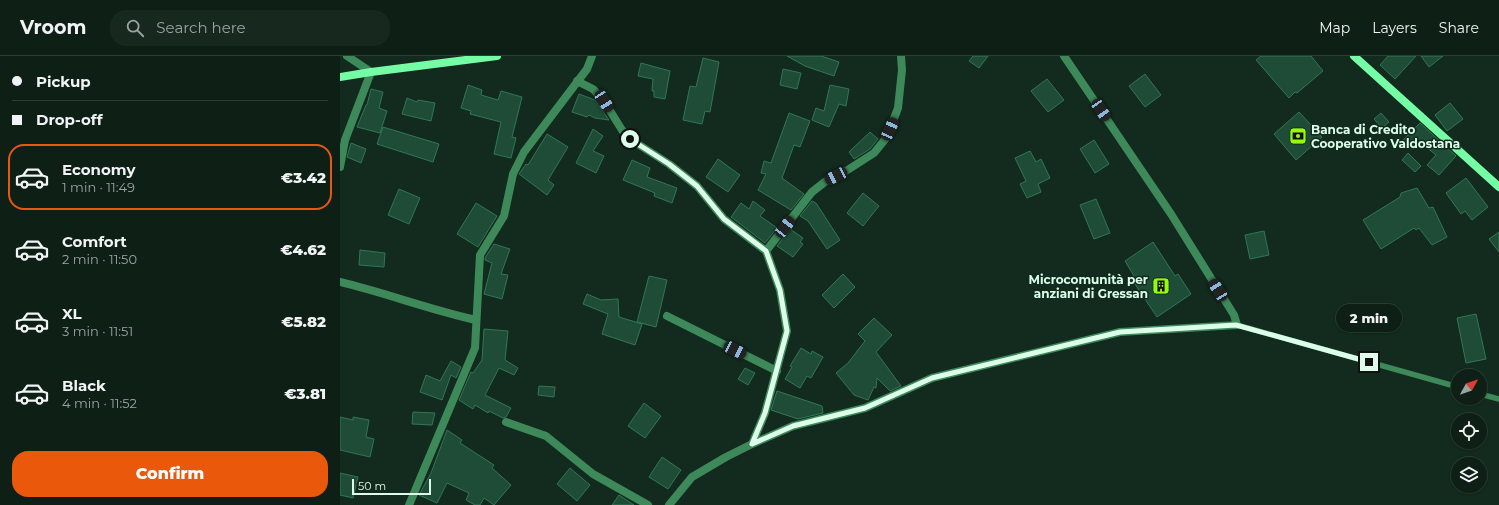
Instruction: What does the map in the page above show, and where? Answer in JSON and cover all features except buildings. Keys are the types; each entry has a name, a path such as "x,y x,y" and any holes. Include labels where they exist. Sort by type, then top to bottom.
{"main road":[{"path":"340,77 497,56"},
{"path":"1354,56 1499,187"}],"street":[{"path":"340,167 345,140 371,72 347,56"},
{"path":"409,505 475,348 480,255 504,216 513,174 524,152 587,69 592,56"},
{"path":"766,251 812,192 826,181 846,171 874,153 887,137 898,108 902,70 901,56"},
{"path":"669,505 692,477 752,444 793,426 865,408 932,378 1120,332 1236,325 1234,315 1171,214 1064,56"},
{"path":"577,81 593,89 604,101 622,130 630,139 669,164 697,186 724,219 766,251 780,290 787,331 765,413 752,444"},
{"path":"340,282 376,290 447,314 476,320"},
{"path":"667,316 777,371"},
{"path":"506,422 546,436 593,474 648,505"}],"lane":[{"path":"1236,325 1451,385"},
{"path":"1487,396 1499,399"}],"place":[{"name":"Banca di Credito Cooperativo Valdostana","path":"1298,136"},
{"name":"Microcomunità per anziani di Gressan","path":"1161,286"}],"route":[{"path":"630,139 669,164 697,186 724,219 766,251 780,290 787,331 765,413 752,444 793,426 865,408 932,378 1081,343 1120,332 1236,325 1369,362"}]}
